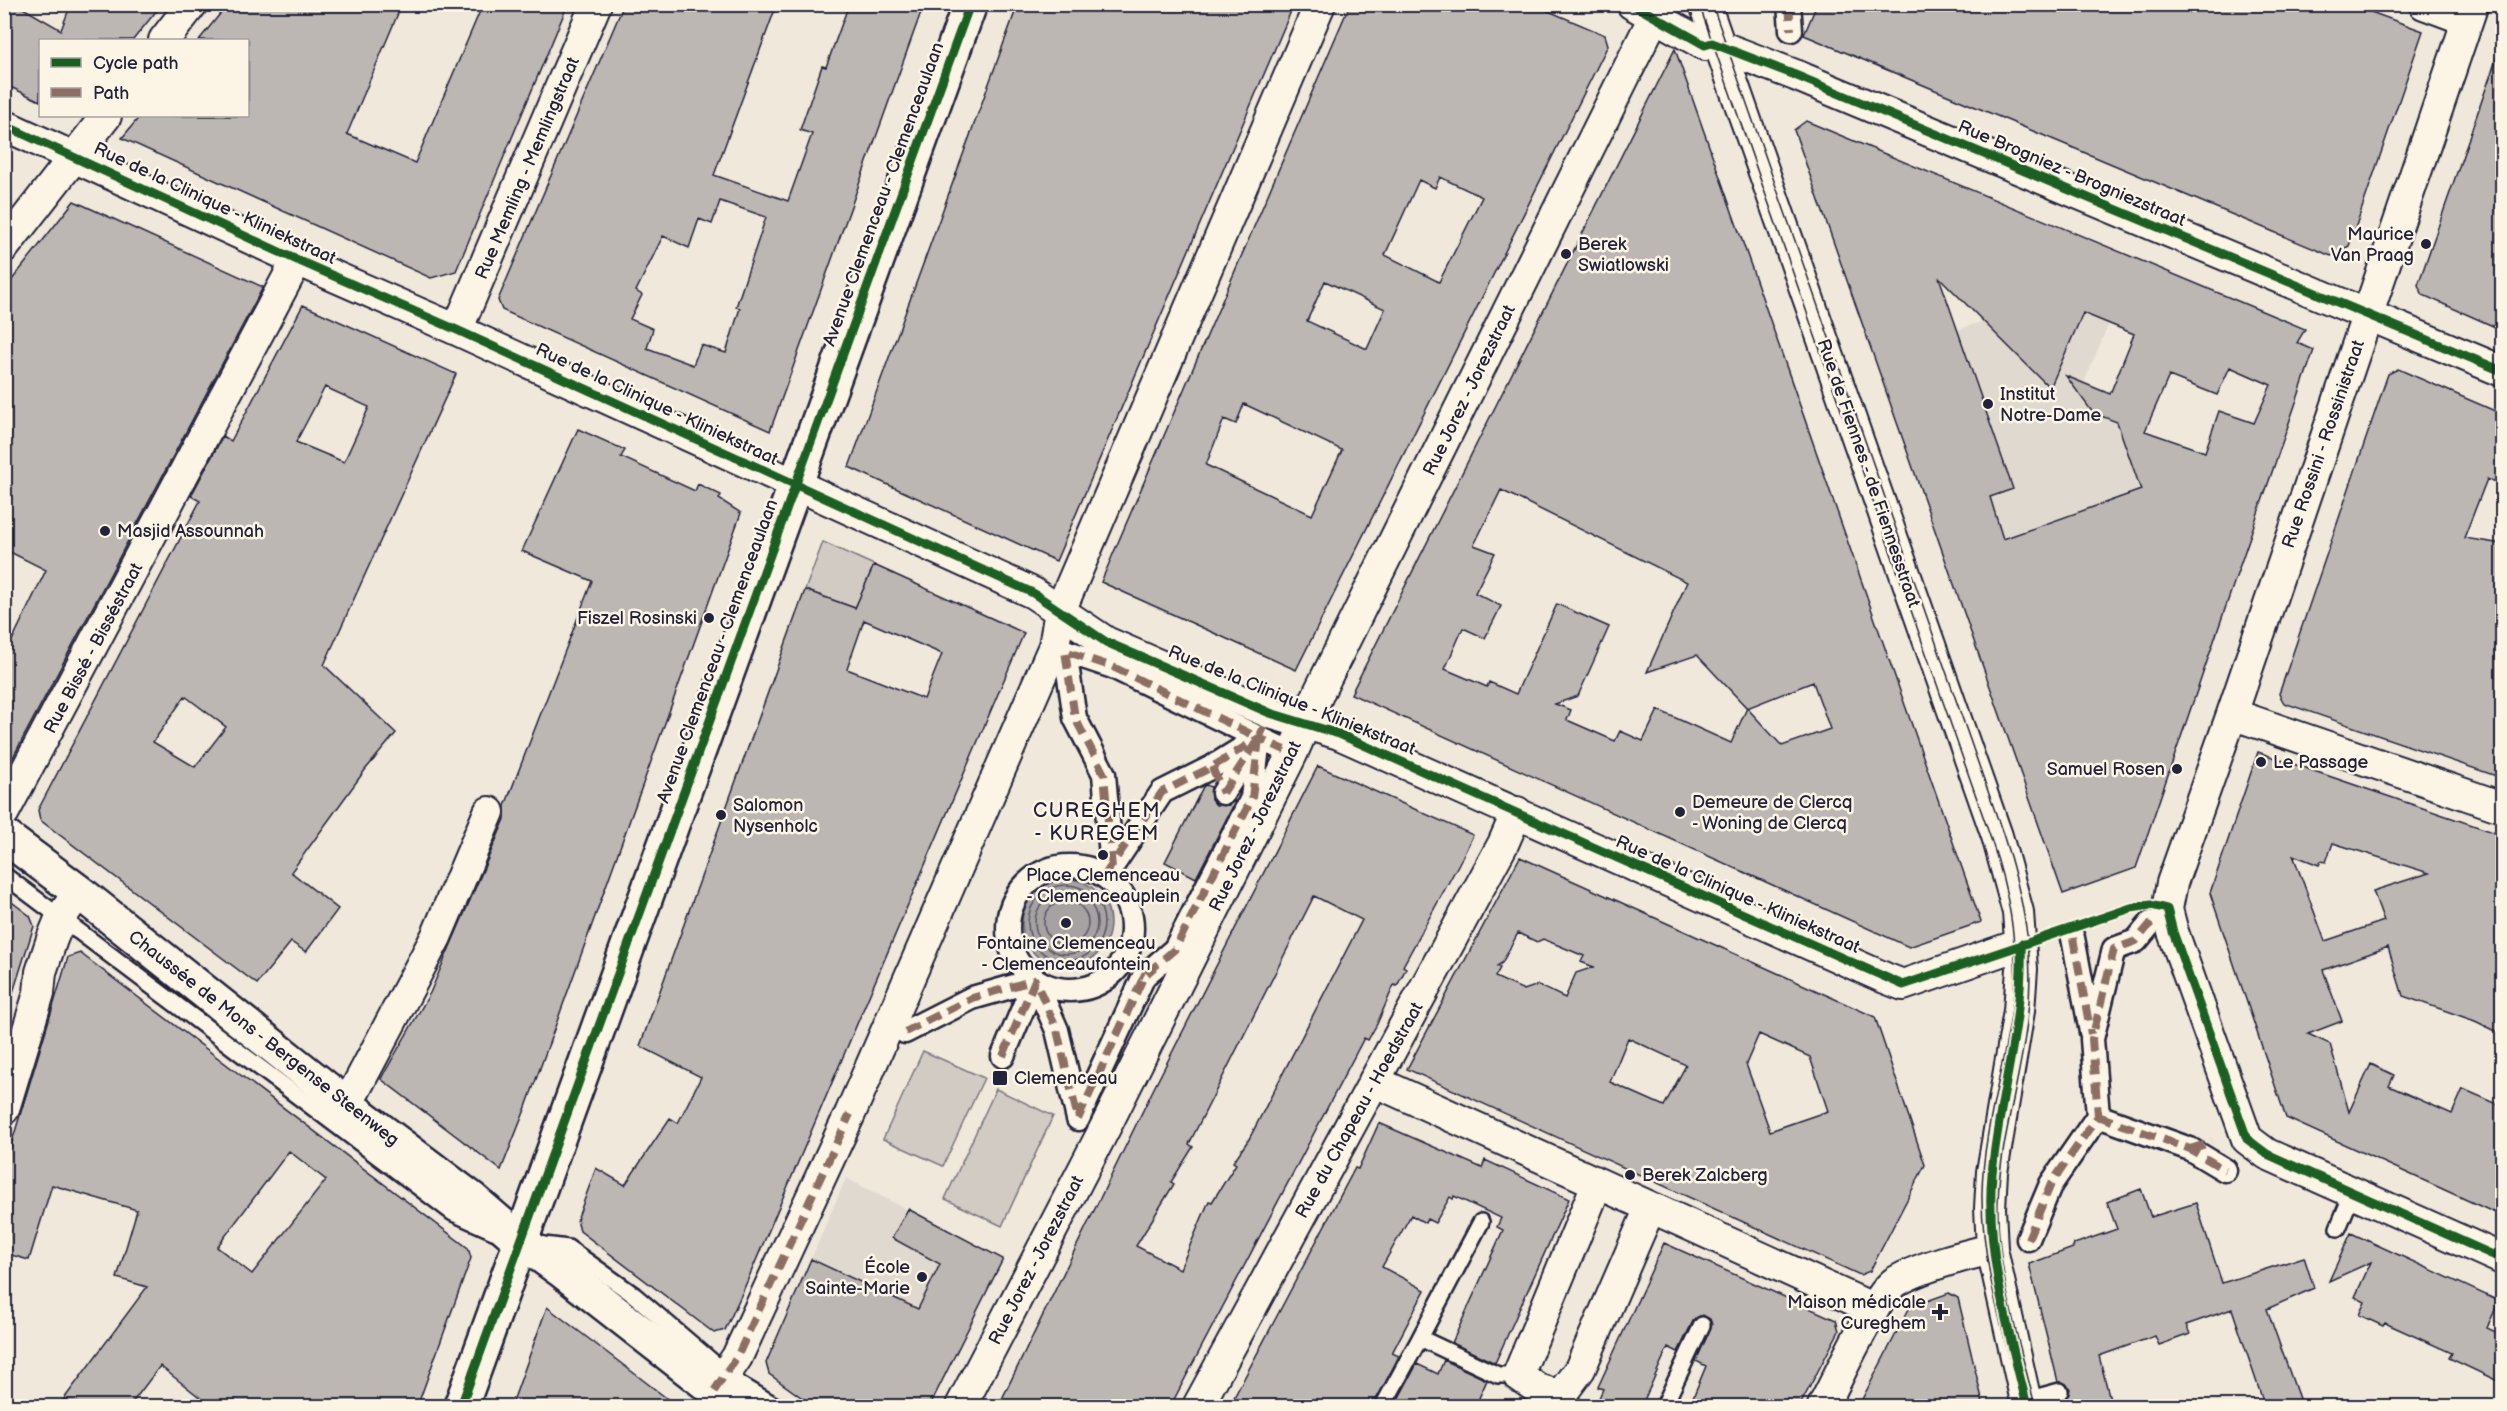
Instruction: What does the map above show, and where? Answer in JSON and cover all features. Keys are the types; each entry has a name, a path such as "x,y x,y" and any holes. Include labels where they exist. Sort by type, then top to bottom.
{"street":[{"path":"165,39 192,4"},
{"name":"Rue Memling - Memlingstraat","path":"457,330 596,4"},
{"name":"Avenue Clemenceau - Clemenceaulaan","path":"460,1407 522,1242 970,4"},
{"path":"725,1390 737,1357 855,1103 1054,646 1060,611 1320,4"},
{"name":"Rue de Fiennes - de Fiennesstraat","path":"1705,4 1997,836 2015,894 2022,969 2019,1011 1992,1172 1990,1208 1992,1249 2026,1403"},
{"path":"1789,4 1791,30"},
{"path":"2424,4 2470,12"},
{"name":"Rue Brogniez - Brogniezstraat","path":"1643,11 1705,45 1712,43 1795,75 2502,371"},
{"name":"Rue Jorez - Jorezstraat","path":"961,1407 1108,1122 1292,754 1643,11"},
{"name":"Rue Rossini - Rossinistraat","path":"2470,12 2232,714 2172,883 2167,909 2172,932 2247,1139 2267,1154 2502,1259"},
{"path":"4,247 105,117"},
{"name":"Rue de la Clinique - Kliniekstraat","path":"4,125 1033,593 1106,642 1270,713 1306,722 1339,734 1903,985 2021,944"},
{"name":"Rue Bissé - Bisséstraat","path":"4,812 297,260"},
{"path":"905,1032 972,999 1035,980 1059,989 1076,990 1092,986 1107,978 1128,951 1132,935 1132,917 1127,901 1108,872 1104,774 1075,718 1065,651 1113,668 1261,732 1285,750"},
{"path":"2232,714 2502,807"},
{"path":"1108,872 1162,792 1212,767 1261,732"},
{"path":"1108,872 1073,865 1056,866 1040,872 1026,882 1009,912 1007,929 1010,946 1017,962 1035,980 1057,1030 1078,1119 1144,976 1175,949 1252,798 1261,732"},
{"path":"347,1105 436,937 489,812"},
{"name":"Rue du Chapeau - Hoedstraat","path":"1198,1407 1503,844 1518,812"},
{"name":"Chaussée de Mons - Bergense Steenweg","path":"4,836 70,905 347,1105 472,1199 522,1242 725,1390"},
{"path":"4,1109 39,993 41,972 70,905"},
{"path":"2092,1039 2114,949 2136,941 2151,923"},
{"path":"2028,1239 2051,1184 2098,1116 2092,1039 2073,938"},
{"path":"1120,964 1144,976"},
{"path":"1003,1056 1035,980"},
{"path":"1374,1081 1874,1309"},
{"path":"2098,1116 2190,1149 2225,1170"},
{"path":"2190,1149 2212,1142"},
{"path":"1597,1184 1518,1375 1538,1389 1568,1401 1580,1368 1650,1208"},
{"path":"1823,1407 1874,1309 1894,1283 1954,1258 1992,1249"}],"lane":[{"name":"Chaussée de Mons - Bergense Steenweg","path":"4,875 70,905 460,1218 522,1242"},
{"path":"2338,1228 2353,1192"},
{"path":"1383,1407 1481,1222"},
{"path":"1664,1407 1702,1325"},
{"path":"1420,1338 1498,1375 1518,1375"},
{"name":"Chaussée de Mons - Bergense Steenweg","path":"725,1390 776,1407"},
{"path":"2026,1403 2060,1391"}],"shaded area":[{"name":"Institut Notre-Dame","path":"2040,218 2136,259 2079,394 2093,413 2186,446 2149,555 2003,539 1990,497 1931,518 1875,360 1983,321 2014,278"},
{"path":"823,542 874,565 855,608 805,590"},
{"path":"923,1051 984,1078 943,1166 883,1139"},
{"path":"996,1089 1053,1116 1002,1226 945,1199"},
{"name":"École Sainte-Marie","path":"846,1178 1003,1259 929,1406 820,1406 811,1259"}],"water":[{"path":"1057,879 1075,879 1091,886 1103,898 1110,914 1110,932 1103,948 1091,960 1075,967 1057,967 1041,960 1029,948 1022,932 1022,914 1029,898 1041,886"}],"building":[{"path":"4,4 16,4 61,30 71,4 162,4 134,39 39,39 39,101 4,84"},
{"path":"228,4 402,4 347,134 415,163 483,4 568,4 456,271 431,278 122,138 139,117 249,117 249,39 200,39"},
{"path":"624,4 777,4 714,175 788,201 812,134 800,130 822,66 826,67 849,4 924,4 770,431 502,310 498,300","holes":["720,201 766,217 736,307 740,308 726,353 701,345 693,365 647,348 653,329 630,319 642,295 636,291 663,236 689,248 699,219 712,224"]},
{"path":"1018,4 1294,4 1056,561 849,467"},
{"path":"1350,4 1532,4 1605,35 1608,45 1296,670 1101,582","holes":["1440,177 1482,197 1439,282 1385,255 1419,180 1435,188","1325,281 1385,309 1367,349 1307,321","1244,404 1342,450 1312,515 1206,465 1224,419 1236,424"]},
{"path":"1817,4 2349,4 2423,31 2349,246 2331,256 1804,35"},
{"path":"1675,49 1981,922 1909,947 1351,694","holes":["1501,490 1687,582 1647,672 1697,655 1747,708 1731,743 1658,710 1643,741 1620,731 1615,741 1567,720 1571,710 1555,704 1578,696 1609,627 1557,604 1516,694 1489,682 1487,687 1445,669 1463,628 1485,638 1501,606 1475,593 1495,553 1474,545","1813,682 1830,729 1782,746 1747,708"]},
{"path":"2499,51 2502,52 2502,330 2423,295 2418,285"},
{"path":"1806,121 2305,329 2297,343 2314,350 2136,868 2063,894 1794,130","holes":["1939,277 2050,388 2083,313 2134,334 2110,394 2066,376 2093,413 2117,422 2141,490 2003,539 1990,497 2013,489","2230,367 2271,385 2254,423 2219,411 2205,452 2145,431 2169,376 2217,395"]},
{"path":"74,201 263,287 4,774 4,657 46,570 4,549 4,290"},
{"path":"303,305 456,374 324,665 396,733 365,770 291,872 338,909 306,952 291,942 257,984 40,820 38,810 200,501 191,496 223,436 231,441","holes":["325,387 369,407 344,462 296,442","185,696 226,727 195,767 153,742"]},
{"path":"2398,369 2502,414 2502,486 2487,479 2464,538 2502,544 2502,778 2284,703 2279,694 2388,374"},
{"path":"578,429 625,450 621,457 695,491 698,484 721,495 719,499 741,513 526,1107 501,1170 381,1079 430,993 505,819 505,806 592,581 522,551"},
{"path":"874,565 1024,633 743,1291 725,1330 714,1333 580,1231 577,1220 596,1168 625,1185 670,1118 678,1123 701,1077 640,1046 805,590 855,608","holes":["864,620 942,654 924,699 847,669"]},
{"path":"2258,752 2502,835 2502,1034 2475,1021 2403,996 2388,947 2323,970 2342,1021 2308,1034 2330,1044 2349,1112 2371,1064 2394,1075 2389,1086 2452,1114 2463,1089 2502,1106 2502,1216 2286,1118 2210,893","holes":["2333,843 2429,873 2373,891 2384,921 2325,941 2293,855 2319,865 2321,861 2326,862"]},
{"path":"1318,766 1473,835 1403,966 1406,968 1397,986 1394,985 1377,1024 1368,1040 1364,1038 1170,1407 998,1407 1153,1090","holes":["1314,896 1362,920 1249,1139 1233,1162 1236,1164 1212,1202 1209,1201 1180,1269 1136,1246 1174,1184 1171,1182 1193,1147 1189,1144"]},
{"path":"1206,785 1211,787 1211,799 1216,805 1229,805 1236,800 1196,878 1165,862"},
{"path":"1520,857 1875,1017 1925,1165 1870,1271 1860,1275 1407,1069","holes":["1518,933 1537,942 1543,939 1584,956 1581,962 1594,967 1576,973 1565,998 1538,985 1524,990 1495,977 1500,968 1497,966 1502,963","1759,1034 1810,1057 1828,1111 1770,1131 1746,1064","1628,1038 1686,1065 1664,1106 1610,1082"]},
{"path":"4,896 30,916 34,926 10,1002 4,1001"},
{"path":"80,953 468,1248 471,1258 417,1407 212,1407 160,1366 129,1407 58,1407 147,1287 117,1278 137,1210 52,1185 29,1260 4,1253 4,1168 68,957","holes":["289,1151 326,1180 252,1274 217,1247"]},
{"path":"1379,1123 1482,1168 1485,1160 1569,1199 1495,1363 1452,1343 1503,1230 1497,1227 1501,1218 1454,1196 1453,1199 1450,1197 1435,1223 1427,1219 1425,1223 1411,1215 1382,1267 1425,1290 1392,1353 1399,1356 1373,1407 1229,1407 1355,1168 1358,1169"},
{"path":"2141,1189 2151,1217 2196,1203 2222,1283 2304,1257 2314,1288 2267,1309 2302,1407 2265,1407 2232,1309 2186,1325 2190,1334 2159,1345 2155,1336 2099,1356 2112,1407 2065,1407 2063,1400 2069,1394 2070,1389 2066,1384 2058,1382 2029,1264 2073,1248 2074,1244 2117,1229 2107,1202"},
{"name":"École Sainte-Marie","path":"908,1209 1003,1259 929,1407 815,1407 769,1374 766,1363 811,1259 918,1309 940,1264 892,1238"},
{"path":"2351,1233 2499,1301 2487,1328 2502,1335 2502,1383 2449,1358 2452,1353 2385,1323 2383,1326 2359,1315 2365,1302 2355,1297 2371,1262 2329,1281"},
{"path":"1664,1243 1836,1320 1839,1331 1799,1407 1689,1407 1706,1366 1696,1361 1712,1325 1710,1319 1702,1315 1693,1321 1678,1352 1668,1347 1641,1407 1595,1407 1603,1389 1598,1387"},
{"path":"1949,1293 1958,1298 1984,1407 1858,1407 1910,1307"},
{"path":"547,1307 639,1377 678,1407 511,1407"},
{"path":"1444,1360 1487,1380 1475,1407 1394,1407 1417,1364 1438,1374"}],"tram line":[{"path":"1699,4 1991,839 2007,895 2013,933 2014,991 2007,1042 1983,1167 1982,1193 1985,1247 1995,1301 2022,1406"},
{"path":"1712,4 2003,834 2022,903 2029,950 2029,998 2024,1044 2002,1156 1998,1227 2010,1305 2035,1406"}],"marked path":[{"path":"1789,4 1791,30"},
{"path":"1112,868 1104,774 1075,718 1065,651 1113,667 1259,738"},
{"path":"1223,793 1264,727"},
{"path":"1104,876 1162,792 1212,767 1259,738 1285,750"},
{"path":"1078,1119 1144,976 1175,949 1252,798 1259,738"},
{"path":"1212,767 1223,793"},
{"path":"2028,1239 2051,1184 2098,1116 2092,1039 2114,949 2136,941 2151,923"},
{"path":"2073,938 2091,1034"},
{"path":"1120,964 1144,976"},
{"path":"905,1032 972,998 1035,980"},
{"path":"1003,1056 1035,980 1057,1030 1078,1119"},
{"path":"714,1391 737,1357 850,1114"},
{"path":"2098,1116 2190,1149 2225,1170"},
{"path":"2190,1149 2212,1142"}],"cycle path":[{"path":"461,1406 970,4"},
{"path":"1632,4 1705,45 1712,43 1795,75 2502,371"},
{"path":"4,125 1033,593 1106,642 1270,713 1339,734 1903,985 2131,908 2151,905 2167,909 2173,932 2247,1139 2267,1154 2502,1259"},
{"path":"2021,944 2019,1002 1995,1145 1991,1203 1995,1262 2000,1291 2027,1406"}],"place":[{"name":"Maurice Van Praag","path":"2426,244"},
{"name":"Berek Swiatlowski","path":"1566,254"},
{"name":"Institut Notre-Dame","path":"1988,404"},
{"name":"Masjid Assounnah","path":"105,531"},
{"name":"Fiszel Rosinski","path":"709,618"},
{"name":"Le Passage","path":"2261,762"},
{"name":"Samuel Rosen","path":"2177,769"},
{"name":"Demeure de Clercq - Woning de Clercq","path":"1680,812"},
{"name":"Salomon Nysenholc","path":"721,815"},
{"name":"Place Clemenceau - Clemenceauplein","path":"1103,855"},
{"name":"Fontaine Clemenceau - Clemenceaufontein","path":"1066,923"},
{"name":"Clemenceau","path":"1000,1078"},
{"name":"Berek Zalcberg","path":"1630,1175"},
{"name":"École Sainte-Marie","path":"922,1277"},
{"name":"Maison médicale Cureghem","path":"1940,1312"}],"district":[{"name":"CUREGHEM - KUREGEM","path":"1097,822"}]}
